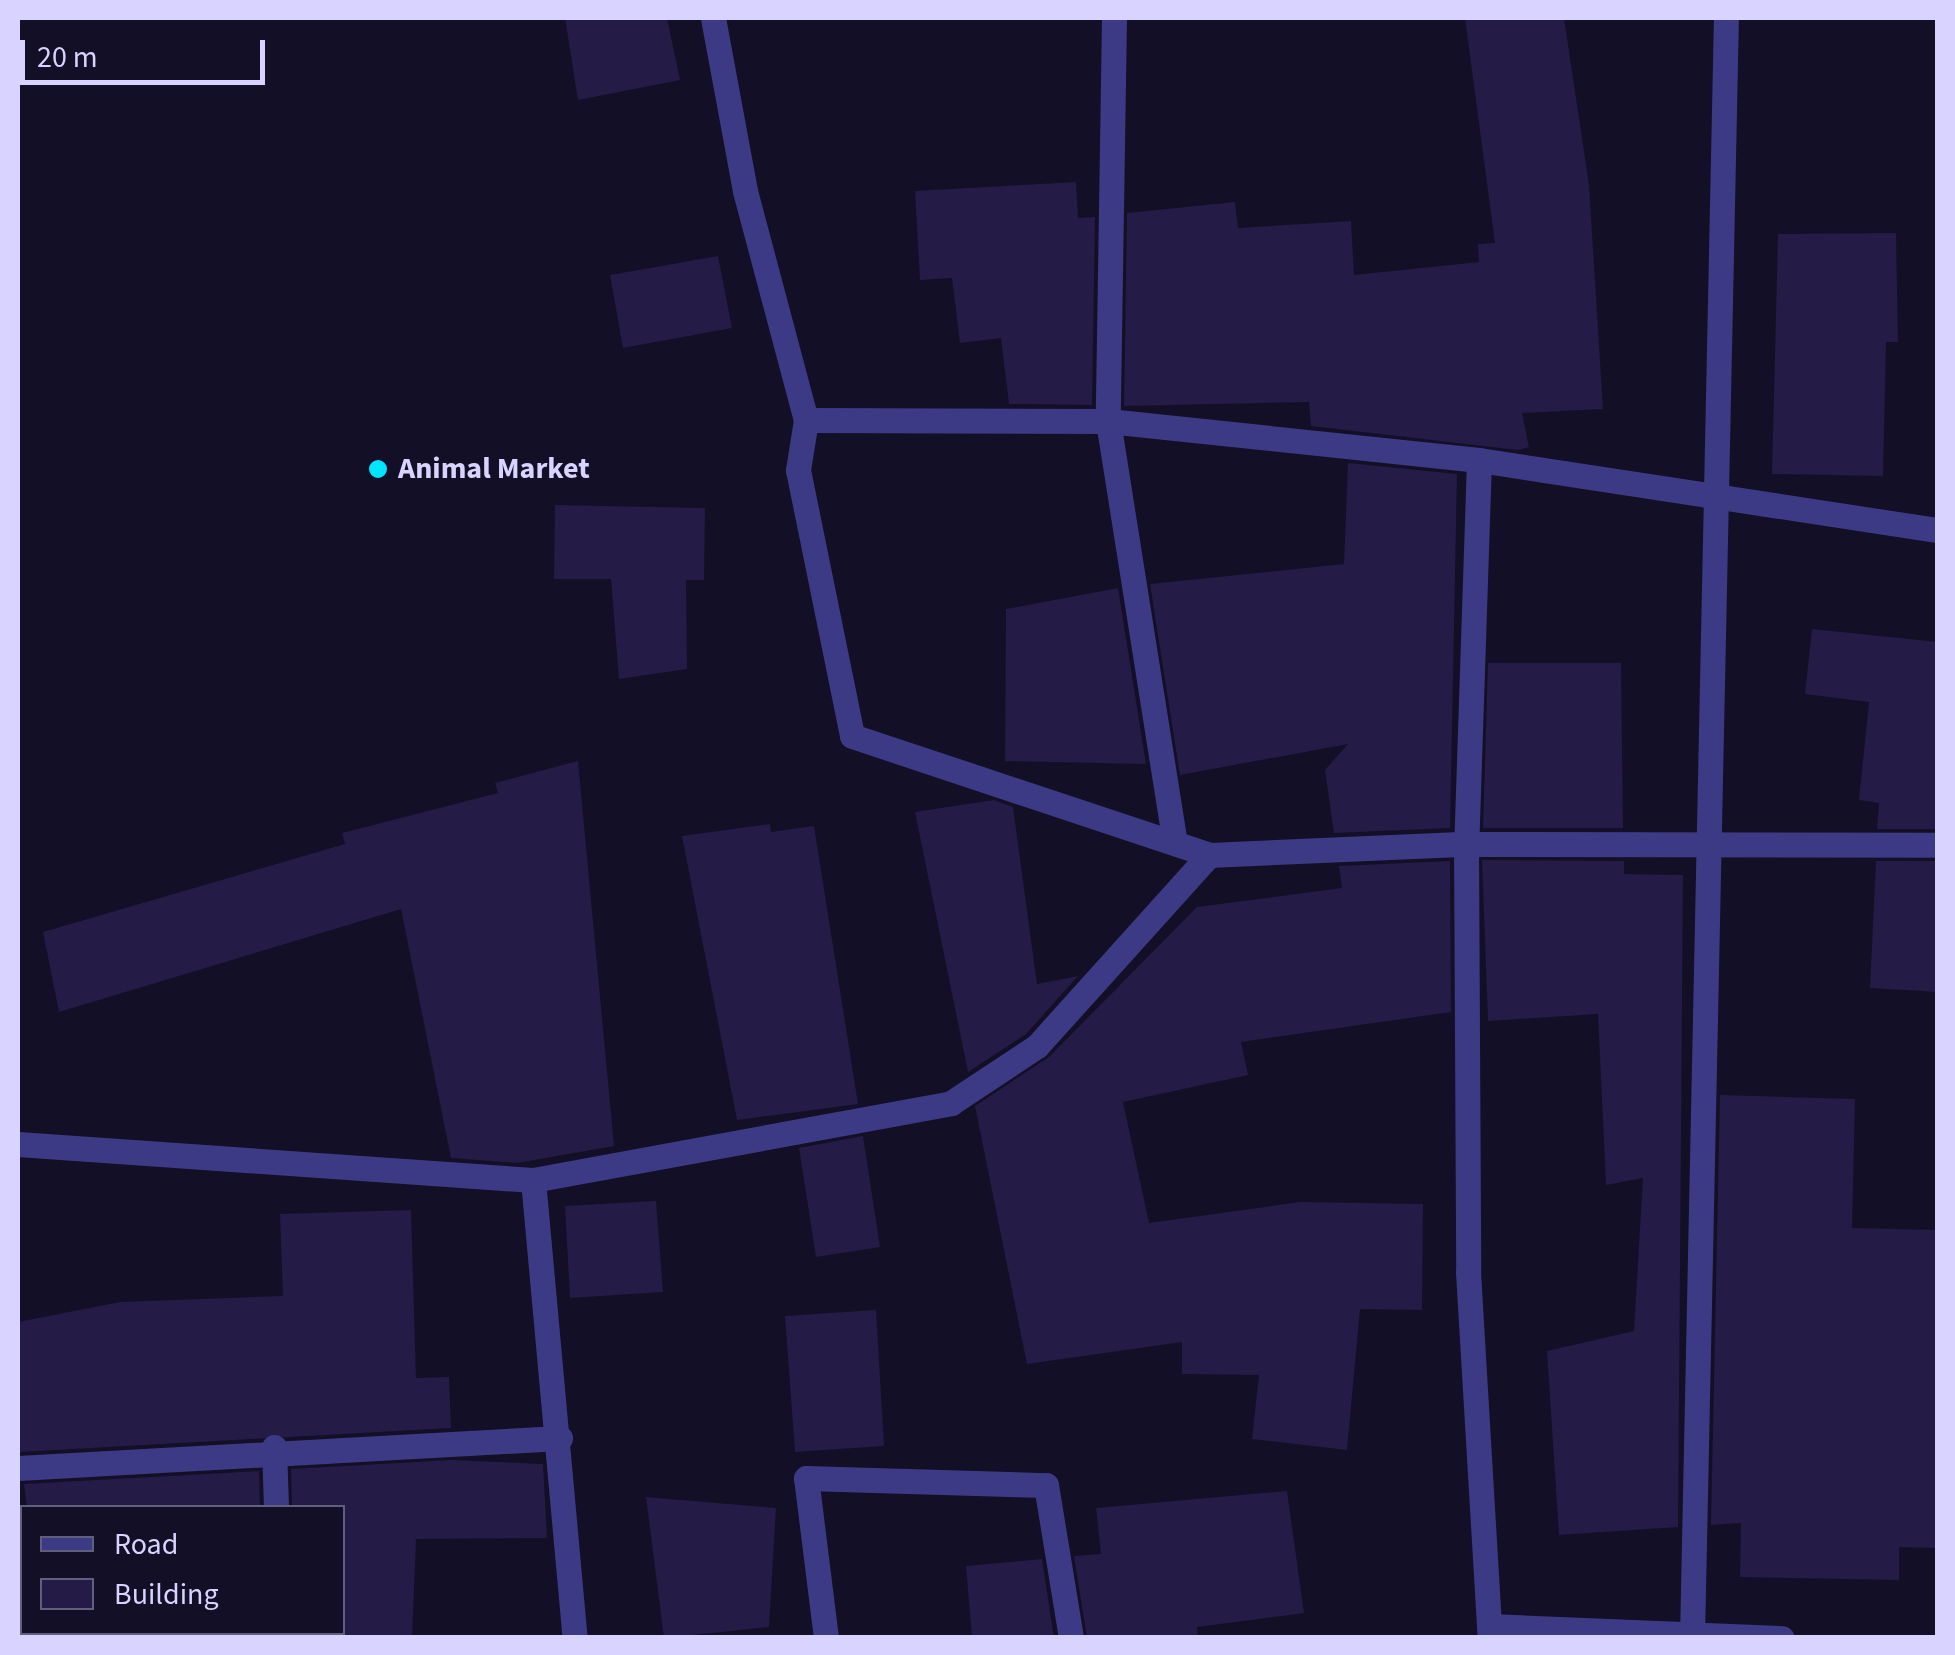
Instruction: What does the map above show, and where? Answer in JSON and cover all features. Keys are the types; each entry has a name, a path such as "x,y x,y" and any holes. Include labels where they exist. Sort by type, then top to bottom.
{"street":[{"path":"713,18 745,191 806,420 798,470 852,736 1126,832 1174,838 1209,855 1466,844 1713,848 1938,845"},
{"path":"1114,18 1108,421 1174,838"},
{"path":"1692,1635 1713,848 1710,498 1726,18"},
{"path":"806,420 1108,421 1478,460 1938,530"},
{"path":"1478,460 1466,844 1468,1272 1490,1632 1782,1638"},
{"path":"18,1144 534,1180 952,1103 1037,1046 1209,855"},
{"path":"534,1180 576,1638"},
{"path":"18,1468 274,1447 560,1438"},
{"path":"274,1447 276,1505"},
{"path":"826,1638 806,1478 1046,1485 1071,1638"}],"building":[{"path":"565,18 667,18 680,80 578,100"},
{"path":"1465,18 1564,18 1589,185 1603,409 1522,413 1529,447 1518,450 1311,426 1309,402 1124,406 1127,213 1235,202 1238,228 1351,221 1354,275 1479,262 1478,244 1495,243"},
{"path":"1076,182 1078,218 1095,217 1092,405 1009,404 1001,338 960,343 952,278 920,280 915,191"},
{"path":"1896,233 1898,342 1886,342 1883,476 1772,474 1778,234"},
{"path":"718,256 732,328 623,348 610,275"},
{"path":"1348,463 1457,474 1450,828 1334,833 1325,770 1348,744 1180,775 1150,584 1344,564"},
{"path":"555,505 705,508 704,580 686,580 687,669 619,679 611,579 554,579"},
{"path":"1118,588 1146,764 1005,761 1006,609"},
{"path":"1812,629 1938,642 1938,829 1877,829 1879,803 1859,800 1869,702 1805,694"},
{"path":"1488,663 1621,663 1623,828 1483,828"},
{"path":"578,761 614,1146 517,1163 451,1158 401,909 59,1012 43,932 345,844 342,833 498,793 495,783"},
{"path":"994,800 1013,807 1037,984 1078,976 1026,1034 968,1072 915,812"},
{"path":"770,824 771,832 814,826 858,1104 737,1120 682,836"},
{"path":"1482,860 1624,861 1624,874 1683,875 1678,1527 1559,1535 1547,1351 1634,1331 1643,1178 1606,1185 1598,1014 1488,1021"},
{"path":"1450,861 1451,1012 1241,1042 1248,1075 1123,1102 1149,1223 1300,1202 1423,1204 1422,1310 1360,1309 1347,1450 1252,1439 1259,1375 1182,1374 1182,1342 1027,1364 975,1106 1049,1057 1197,907 1342,888 1339,866"},
{"path":"1876,861 1938,861 1938,992 1870,988"},
{"path":"1720,1095 1855,1099 1852,1228 1938,1230 1938,1548 1899,1547 1899,1580 1740,1577 1741,1523 1711,1525"},
{"path":"863,1136 880,1247 816,1257 799,1148"},
{"path":"656,1201 663,1292 570,1298 565,1206"},
{"path":"411,1210 416,1378 449,1377 451,1428 20,1452 18,1322 120,1302 283,1296 280,1214"},
{"path":"876,1310 884,1446 795,1452 785,1316"},
{"path":"452,1460 543,1464 547,1538 416,1539 412,1638 342,1638 345,1505 292,1505 291,1469"},
{"path":"259,1471 260,1505 27,1505 24,1484"},
{"path":"1287,1491 1304,1613 1197,1627 1198,1638 1087,1638 1074,1556 1101,1554 1096,1508"},
{"path":"646,1497 776,1508 769,1627 664,1638"},
{"path":"1042,1559 1054,1638 972,1638 966,1566"}],"place":[{"name":"Animal Market","path":"378,469"}]}
